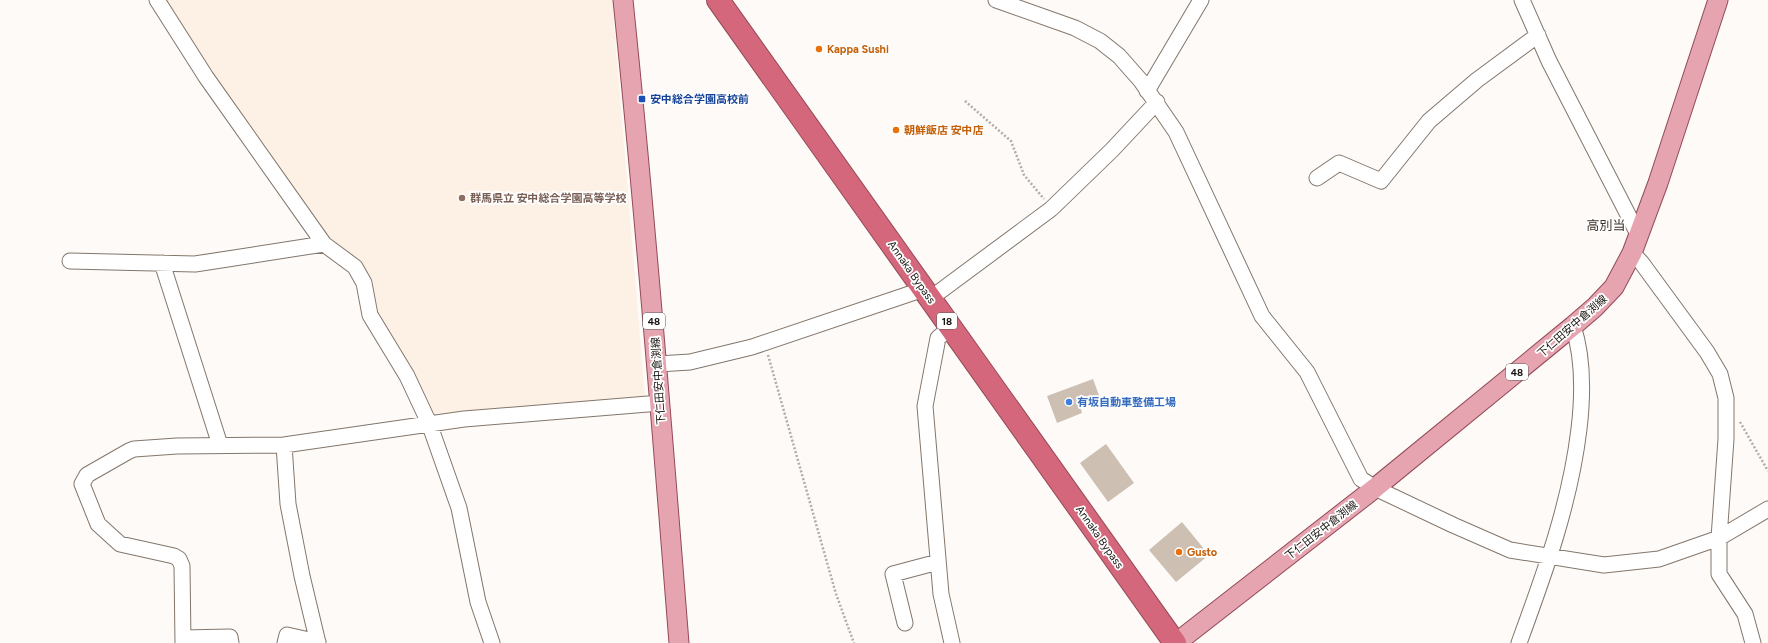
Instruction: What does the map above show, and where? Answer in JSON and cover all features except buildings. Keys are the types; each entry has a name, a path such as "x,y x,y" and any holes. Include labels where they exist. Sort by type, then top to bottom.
{"highway":[{"name":"Annaka Bypass","path":"718,0 1176,643"}],"main road":[{"name":"下仁田安中倉渕線","path":"623,0 642,179 658,364 679,643"},
{"name":"下仁田安中倉渕線","path":"1176,643 1375,488 1573,326 1595,307 1614,287 1635,244 1658,183 1718,0"}],"street":[{"path":"157,0 206,77 324,244 355,267 364,283 370,315 407,376 429,423 458,508 478,602 492,643"},
{"path":"996,0 1075,28 1100,41 1120,56 1141,81 1176,132 1262,316 1307,372 1361,479 1375,488 1453,526 1510,550 1604,565 1659,559 1719,538 1768,509"},
{"path":"658,364 690,362 764,343 928,294 1051,209 1112,150 1152,97 1201,0"},
{"path":"1522,0 1635,244 1641,262 1707,352 1720,374 1726,398 1726,439 1719,538 1719,574 1745,614 1753,643"},
{"path":"1317,178 1340,163 1382,181 1429,121 1477,80 1538,35"},
{"path":"70,261 195,264 324,244"},
{"path":"162,263 220,446"},
{"path":"1519,643 1550,557 1567,496 1576,456 1583,395 1578,340 1573,326"},
{"path":"951,327 938,338 925,406 941,594 952,643"},
{"path":"231,643 230,637 183,641 182,566 179,559 174,556 120,544 98,524 82,484 87,475 134,449 284,444 429,423 660,403"},
{"path":"284,444 288,504 302,576 318,643 287,635 285,643"},
{"path":"905,623 893,574 938,562"}],"path":[{"path":"965,101 1011,141 1024,175 1051,209"},
{"path":"764,343 836,594 854,643"},
{"path":"1726,398 1768,471"}],"shaded area":[{"name":"群馬県立 安中総合学園高等学校","path":"161,0 612,0 645,398 434,417 375,313 369,282 326,239"}],"place":[{"name":"Kappa Sushi","path":"819,49"},
{"name":"安中総合学園高校前","path":"642,99"},
{"name":"朝鮮飯店 安中店","path":"896,130"},
{"name":"群馬県立 安中総合学園高等学校","path":"462,198"},
{"name":"有坂自動車整備工場","path":"1069,402"},
{"name":"Gusto","path":"1179,552"}],"district":[{"name":"高別当","path":"1606,225"}]}
